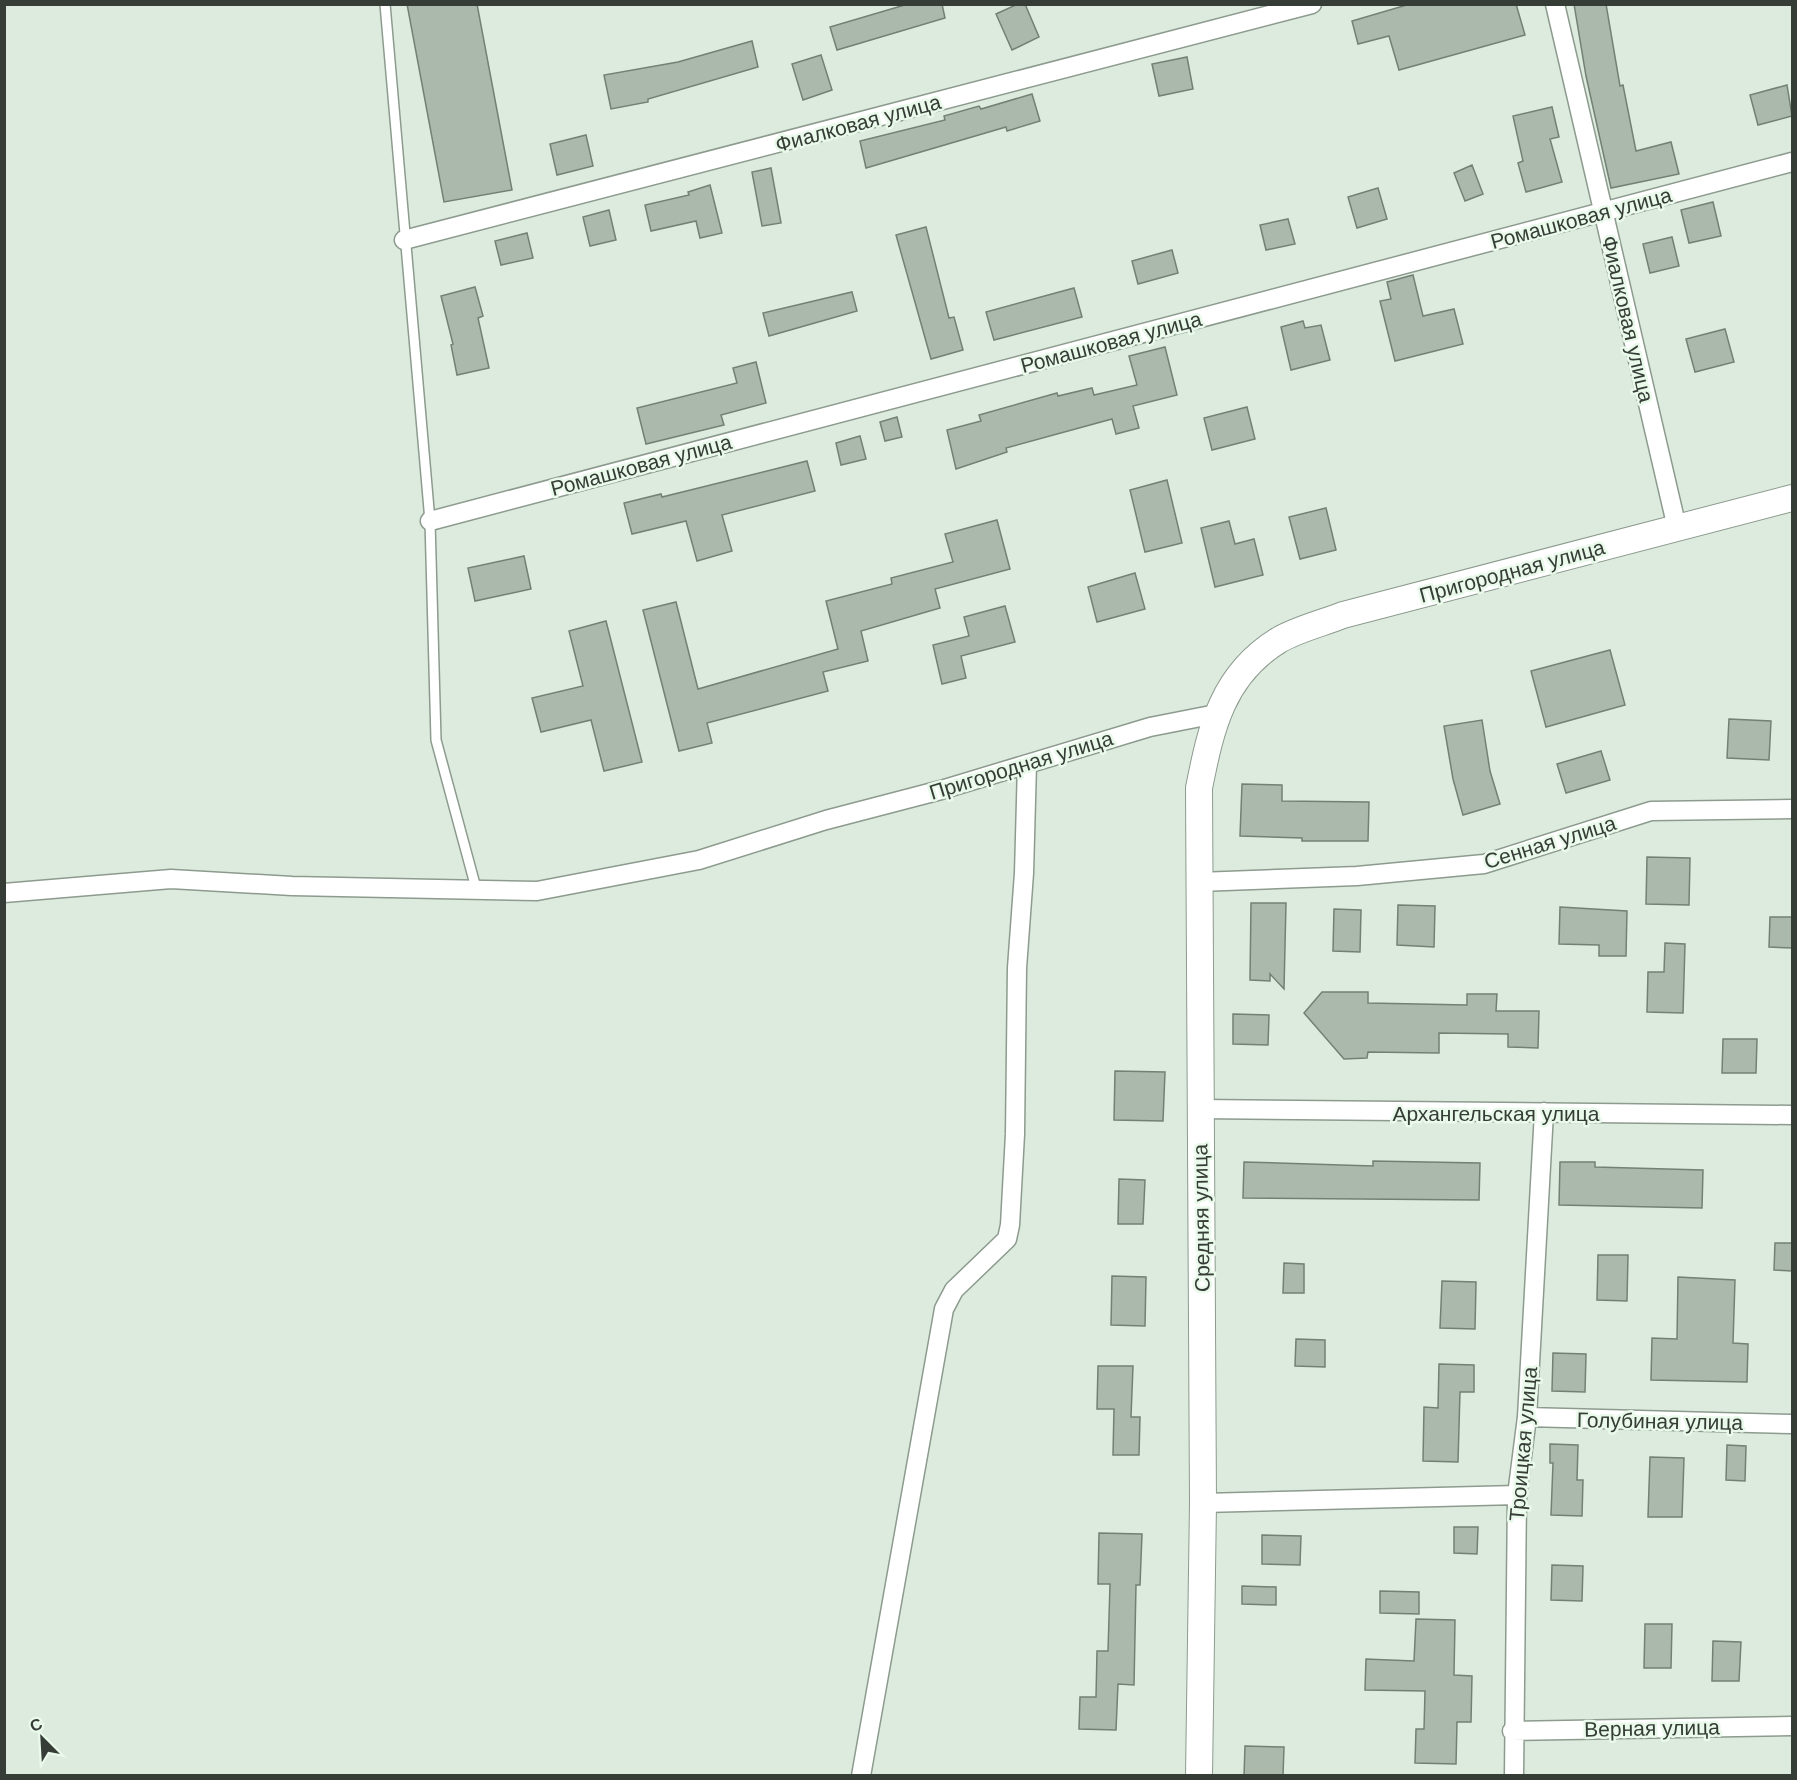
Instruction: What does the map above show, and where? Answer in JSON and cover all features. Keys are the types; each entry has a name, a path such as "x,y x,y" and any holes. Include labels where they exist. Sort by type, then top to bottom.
{"street":[{"name":"Фиалковая улица","path":"404,240 1312,4"},
{"name":"Фиалковая улица","path":"1555,4 1677,528"},
{"name":"Ромашковая улица","path":"430,521 1792,162"},
{"name":"Пригородная улица","path":"1243,670 1280,640 1343,615 1792,498"},
{"name":"Средняя улица","path":"1199,1776 1203,1503 1199,788 1216,714 1243,670"},
{"name":"Пригородная улица","path":"4,893 171,879 292,886 537,891 699,860 826,819 1027,764 1150,727 1216,714"},
{"path":"861,1776 944,1309 954,1290 1007,1239 1010,1225 1015,1134 1017,968 1024,873 1027,764"},
{"name":"Сенная улица","path":"1199,882 1357,876 1484,864 1651,811 1792,809"},
{"name":"Архангельская улица","path":"1200,1108 1397,1113 1792,1115"},
{"name":"Троицкая улица","path":"1514,1776 1512,1731 1517,1495 1527,1418 1544,1112"},
{"name":"Голубиная улица","path":"1527,1418 1792,1424"},
{"path":"1203,1503 1517,1495"},
{"name":"Верная улица","path":"1512,1731 1792,1726"}],"lane":[{"path":"385,4 430,521 436,740 476,888"}],"building":[{"path":"407,4 477,4 512,190 444,202"},
{"path":"908,4 942,4 945,18 837,50 830,27"},
{"path":"1018,4 1025,4 1039,37 1012,50 996,14"},
{"path":"1410,4 1516,4 1525,35 1399,70 1389,36 1358,44 1352,21"},
{"path":"1574,4 1606,4 1620,86 1623,85 1636,151 1671,142 1679,174 1611,188 1586,76"},
{"path":"752,41 758,67 648,99 648,102 611,109 604,75 678,62"},
{"path":"821,55 832,90 803,100 792,64"},
{"path":"1187,57 1193,89 1159,96 1152,64"},
{"path":"1787,85 1792,116 1758,125 1750,95"},
{"path":"1032,94 1040,121 1007,131 1006,127 866,168 860,141 945,120 944,116 979,106 981,109"},
{"path":"1552,107 1559,137 1550,139 1562,182 1526,192 1518,163 1523,161 1513,116"},
{"path":"586,135 593,166 557,175 550,144"},
{"path":"1472,165 1483,194 1465,201 1454,173"},
{"path":"771,168 781,223 762,226 752,172"},
{"path":"710,185 722,233 700,238 696,221 651,231 645,205 689,195 688,192"},
{"path":"1378,188 1387,219 1357,228 1348,197"},
{"path":"1713,202 1721,236 1689,243 1681,210"},
{"path":"609,210 616,240 590,246 583,217"},
{"path":"1288,219 1295,244 1266,250 1260,225"},
{"path":"926,227 949,318 954,317 963,350 931,359 896,235"},
{"path":"527,233 533,258 501,265 495,241"},
{"path":"1672,237 1679,266 1650,273 1643,244"},
{"path":"1172,250 1178,273 1138,284 1132,261"},
{"path":"1413,275 1423,316 1454,309 1463,344 1395,361 1380,301 1391,299 1387,282"},
{"path":"475,287 483,316 478,318 489,368 457,375 451,345 453,344 441,296"},
{"path":"1074,288 1082,317 994,340 986,312"},
{"path":"852,292 857,311 769,336 763,313"},
{"path":"1303,321 1305,328 1321,325 1330,360 1291,370 1281,327"},
{"path":"1725,329 1734,362 1695,372 1686,339"},
{"path":"1165,347 1177,395 1133,406 1139,428 1116,434 1112,419 1006,448 1007,452 956,469 947,430 981,421 979,415 1057,393 1058,396 1092,388 1094,395 1137,385 1129,356"},
{"path":"756,362 766,403 721,415 724,425 646,444 637,408 737,383 733,368"},
{"path":"1247,407 1255,439 1212,450 1204,418"},
{"path":"897,417 902,437 885,441 880,422"},
{"path":"860,436 866,459 841,465 836,443"},
{"path":"807,461 815,491 722,515 732,551 697,561 686,521 632,534 624,503 661,494 662,497"},
{"path":"1167,480 1182,543 1145,552 1130,490"},
{"path":"1326,508 1336,550 1300,559 1289,517"},
{"path":"997,520 1010,569 935,589 940,608 861,631 868,661 823,672 828,691 707,723 712,743 679,751 643,610 676,602 698,689 838,649 826,601 892,584 891,578 953,562 945,534"},
{"path":"1229,521 1235,544 1254,539 1263,575 1215,587 1201,528"},
{"path":"524,556 531,589 475,601 468,568"},
{"path":"1135,573 1145,609 1097,622 1088,587"},
{"path":"1005,606 1015,642 961,656 966,678 942,684 933,645 969,636 964,617"},
{"path":"606,621 642,762 604,771 591,720 541,732 532,698 583,686 569,631"},
{"path":"1610,650 1625,705 1546,727 1531,671"},
{"path":"1729,719 1771,721 1769,760 1727,758"},
{"path":"1482,720 1490,771 1500,804 1463,815 1453,779 1444,726"},
{"path":"1601,751 1610,780 1566,793 1557,764"},
{"path":"1242,784 1282,785 1282,801 1369,802 1368,841 1302,841 1302,838 1240,836"},
{"path":"1647,857 1690,858 1689,905 1646,904"},
{"path":"1251,903 1286,903 1284,989 1270,974 1270,981 1250,980"},
{"path":"1398,905 1435,906 1434,947 1397,945"},
{"path":"1560,907 1627,911 1626,956 1599,956 1599,945 1559,944"},
{"path":"1334,909 1361,910 1360,952 1333,951"},
{"path":"1770,917 1792,917 1792,948 1769,947"},
{"path":"1665,943 1685,944 1683,1013 1647,1012 1648,972 1664,972"},
{"path":"1322,992 1368,992 1368,1003 1467,1005 1467,994 1497,994 1496,1011 1539,1011 1538,1048 1508,1047 1508,1034 1439,1033 1439,1053 1368,1052 1367,1058 1344,1059 1304,1013"},
{"path":"1233,1014 1269,1015 1268,1045 1233,1044"},
{"path":"1723,1039 1757,1039 1756,1073 1722,1073"},
{"path":"1115,1071 1165,1072 1163,1121 1114,1120"},
{"path":"1373,1161 1480,1163 1479,1200 1243,1198 1244,1162 1373,1166"},
{"path":"1560,1162 1595,1162 1595,1167 1703,1170 1702,1208 1559,1205"},
{"path":"1119,1179 1145,1180 1143,1224 1118,1224"},
{"path":"1775,1243 1792,1243 1792,1271 1774,1270"},
{"path":"1598,1255 1628,1255 1627,1301 1597,1300"},
{"path":"1284,1263 1304,1264 1304,1293 1283,1293"},
{"path":"1112,1276 1146,1277 1145,1326 1111,1325"},
{"path":"1678,1277 1735,1280 1733,1343 1748,1344 1747,1382 1651,1380 1652,1338 1677,1339"},
{"path":"1442,1281 1476,1282 1475,1329 1440,1328"},
{"path":"1296,1339 1325,1340 1325,1367 1295,1366"},
{"path":"1553,1353 1586,1354 1585,1392 1552,1391"},
{"path":"1439,1364 1474,1365 1474,1392 1460,1392 1458,1462 1423,1461 1424,1407 1438,1408"},
{"path":"1098,1366 1133,1366 1131,1417 1140,1417 1139,1455 1113,1455 1114,1409 1097,1409"},
{"path":"1550,1444 1578,1445 1577,1480 1583,1480 1582,1516 1551,1515 1553,1463 1550,1463"},
{"path":"1727,1445 1746,1446 1745,1481 1726,1480"},
{"path":"1650,1457 1684,1458 1682,1517 1648,1517"},
{"path":"1454,1527 1478,1527 1477,1554 1454,1553"},
{"path":"1099,1533 1142,1534 1140,1585 1136,1585 1134,1685 1118,1684 1116,1730 1079,1729 1080,1697 1096,1697 1097,1651 1108,1651 1110,1584 1098,1584"},
{"path":"1262,1535 1301,1536 1300,1565 1262,1564"},
{"path":"1552,1565 1583,1566 1582,1601 1551,1600"},
{"path":"1242,1586 1276,1587 1276,1605 1242,1604"},
{"path":"1380,1591 1419,1592 1419,1614 1380,1613"},
{"path":"1416,1619 1455,1620 1454,1675 1472,1676 1471,1722 1457,1722 1456,1764 1415,1763 1416,1729 1424,1729 1425,1691 1365,1690 1366,1659 1414,1661"},
{"path":"1645,1624 1672,1624 1671,1668 1644,1668"},
{"path":"1713,1641 1741,1642 1739,1681 1712,1681"},
{"path":"1245,1746 1284,1747 1283,1776 1244,1776"}]}
